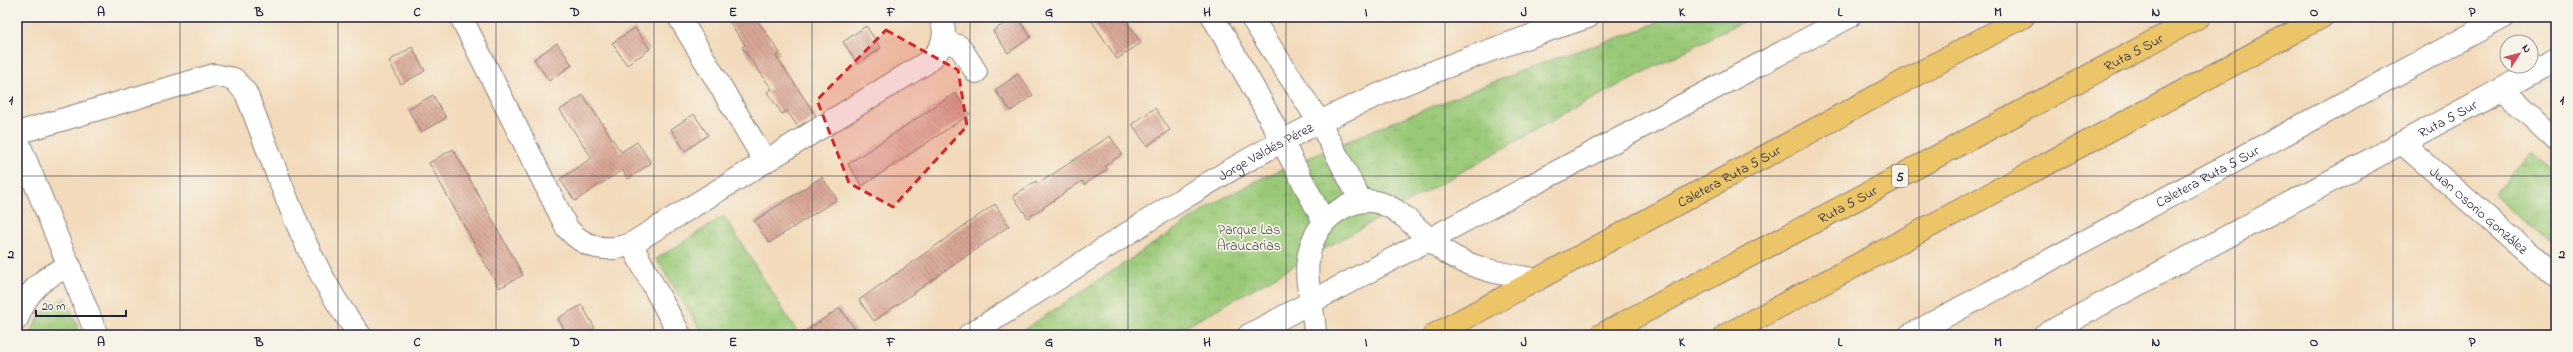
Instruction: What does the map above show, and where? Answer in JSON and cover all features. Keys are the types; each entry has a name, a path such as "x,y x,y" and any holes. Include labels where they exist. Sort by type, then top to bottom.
{"main road":[{"name":"Caletera Ruta 5 Sur","path":"1434,335 2023,17"},
{"name":"Ruta 5 Sur","path":"1601,335 2199,17"},
{"path":"1726,335 2322,17"}],"street":[{"path":"461,17 567,228 574,236 595,248 619,248 631,244 926,63 940,49 943,40 944,32 940,17"},
{"path":"679,17 765,161"},
{"path":"1213,17 1242,66 1324,222"},
{"path":"1251,17 1320,123 1361,201"},
{"name":"Jorge Valdés Pérez","path":"969,335 1228,172 1281,141 1454,64 1588,17"},
{"path":"1249,335 1849,17"},
{"name":"Caletera Ruta 5 Sur","path":"1910,335 2504,17"},
{"path":"943,40 960,48 976,72"},
{"name":"Ruta 5 Sur","path":"2044,335 2556,60"},
{"path":"17,133 214,75 234,79 246,93 318,270 334,299 360,335"},
{"path":"2502,89 2556,140"},
{"path":"17,139 97,335"},
{"name":"Juan Osorio González","path":"2402,143 2556,277"},
{"path":"1315,335 1313,301 1307,261 1313,241 1324,222 1341,208 1361,201 1374,201 1398,210 1429,240 1452,256 1479,268 1538,280"},
{"path":"631,244 680,335"},
{"path":"17,319 25,301 37,285 58,270 70,266"}],"highlighted area":[{"path":"886,30 958,70 967,126 893,207 849,183 817,100"}],"green space":[{"name":"Parque Las Araucarias","path":"1669,17 1751,17 1575,108 1171,335 1016,335 1218,201 1260,179 1383,126 1544,62 1636,32"},
{"path":"2533,152 2556,173 2556,249 2494,195"},
{"path":"724,216 799,335 704,335 656,259"},
{"path":"66,297 81,335 31,335 36,322 44,312"}],"building":[{"path":"726,17 755,17 780,53 776,56 816,116 798,127 787,111 782,114 767,92 772,89 742,47 745,45"},
{"path":"1014,17 1017,17 1031,37 1008,53 993,31"},
{"path":"1089,17 1123,17 1141,43 1117,59"},
{"path":"866,26 881,48 858,64 843,42"},
{"path":"635,28 650,49 627,65 612,43"},
{"path":"557,43 572,65 549,81 534,59"},
{"path":"412,47 425,71 401,84 389,61"},
{"path":"1018,74 1033,95 1011,111 995,90"},
{"path":"955,93 970,114 862,186 848,164"},
{"path":"433,95 446,118 421,132 408,109"},
{"path":"583,95 621,152 637,142 651,163 628,179 622,170 575,201 560,179 592,158 560,110"},
{"path":"1155,108 1170,130 1147,146 1132,124"},
{"path":"694,114 708,135 685,151 671,129"},
{"path":"1110,136 1122,154 1105,166 1108,169 1084,185 1082,181 1028,218 1013,196 1036,181 1038,184"},
{"path":"453,149 523,275 499,288 429,163"},
{"path":"822,177 837,199 769,243 754,221"},
{"path":"995,204 1009,226 874,321 859,300"},
{"path":"582,305 595,328 582,335 567,335 558,318"},
{"path":"840,308 859,335 799,335"}]}
